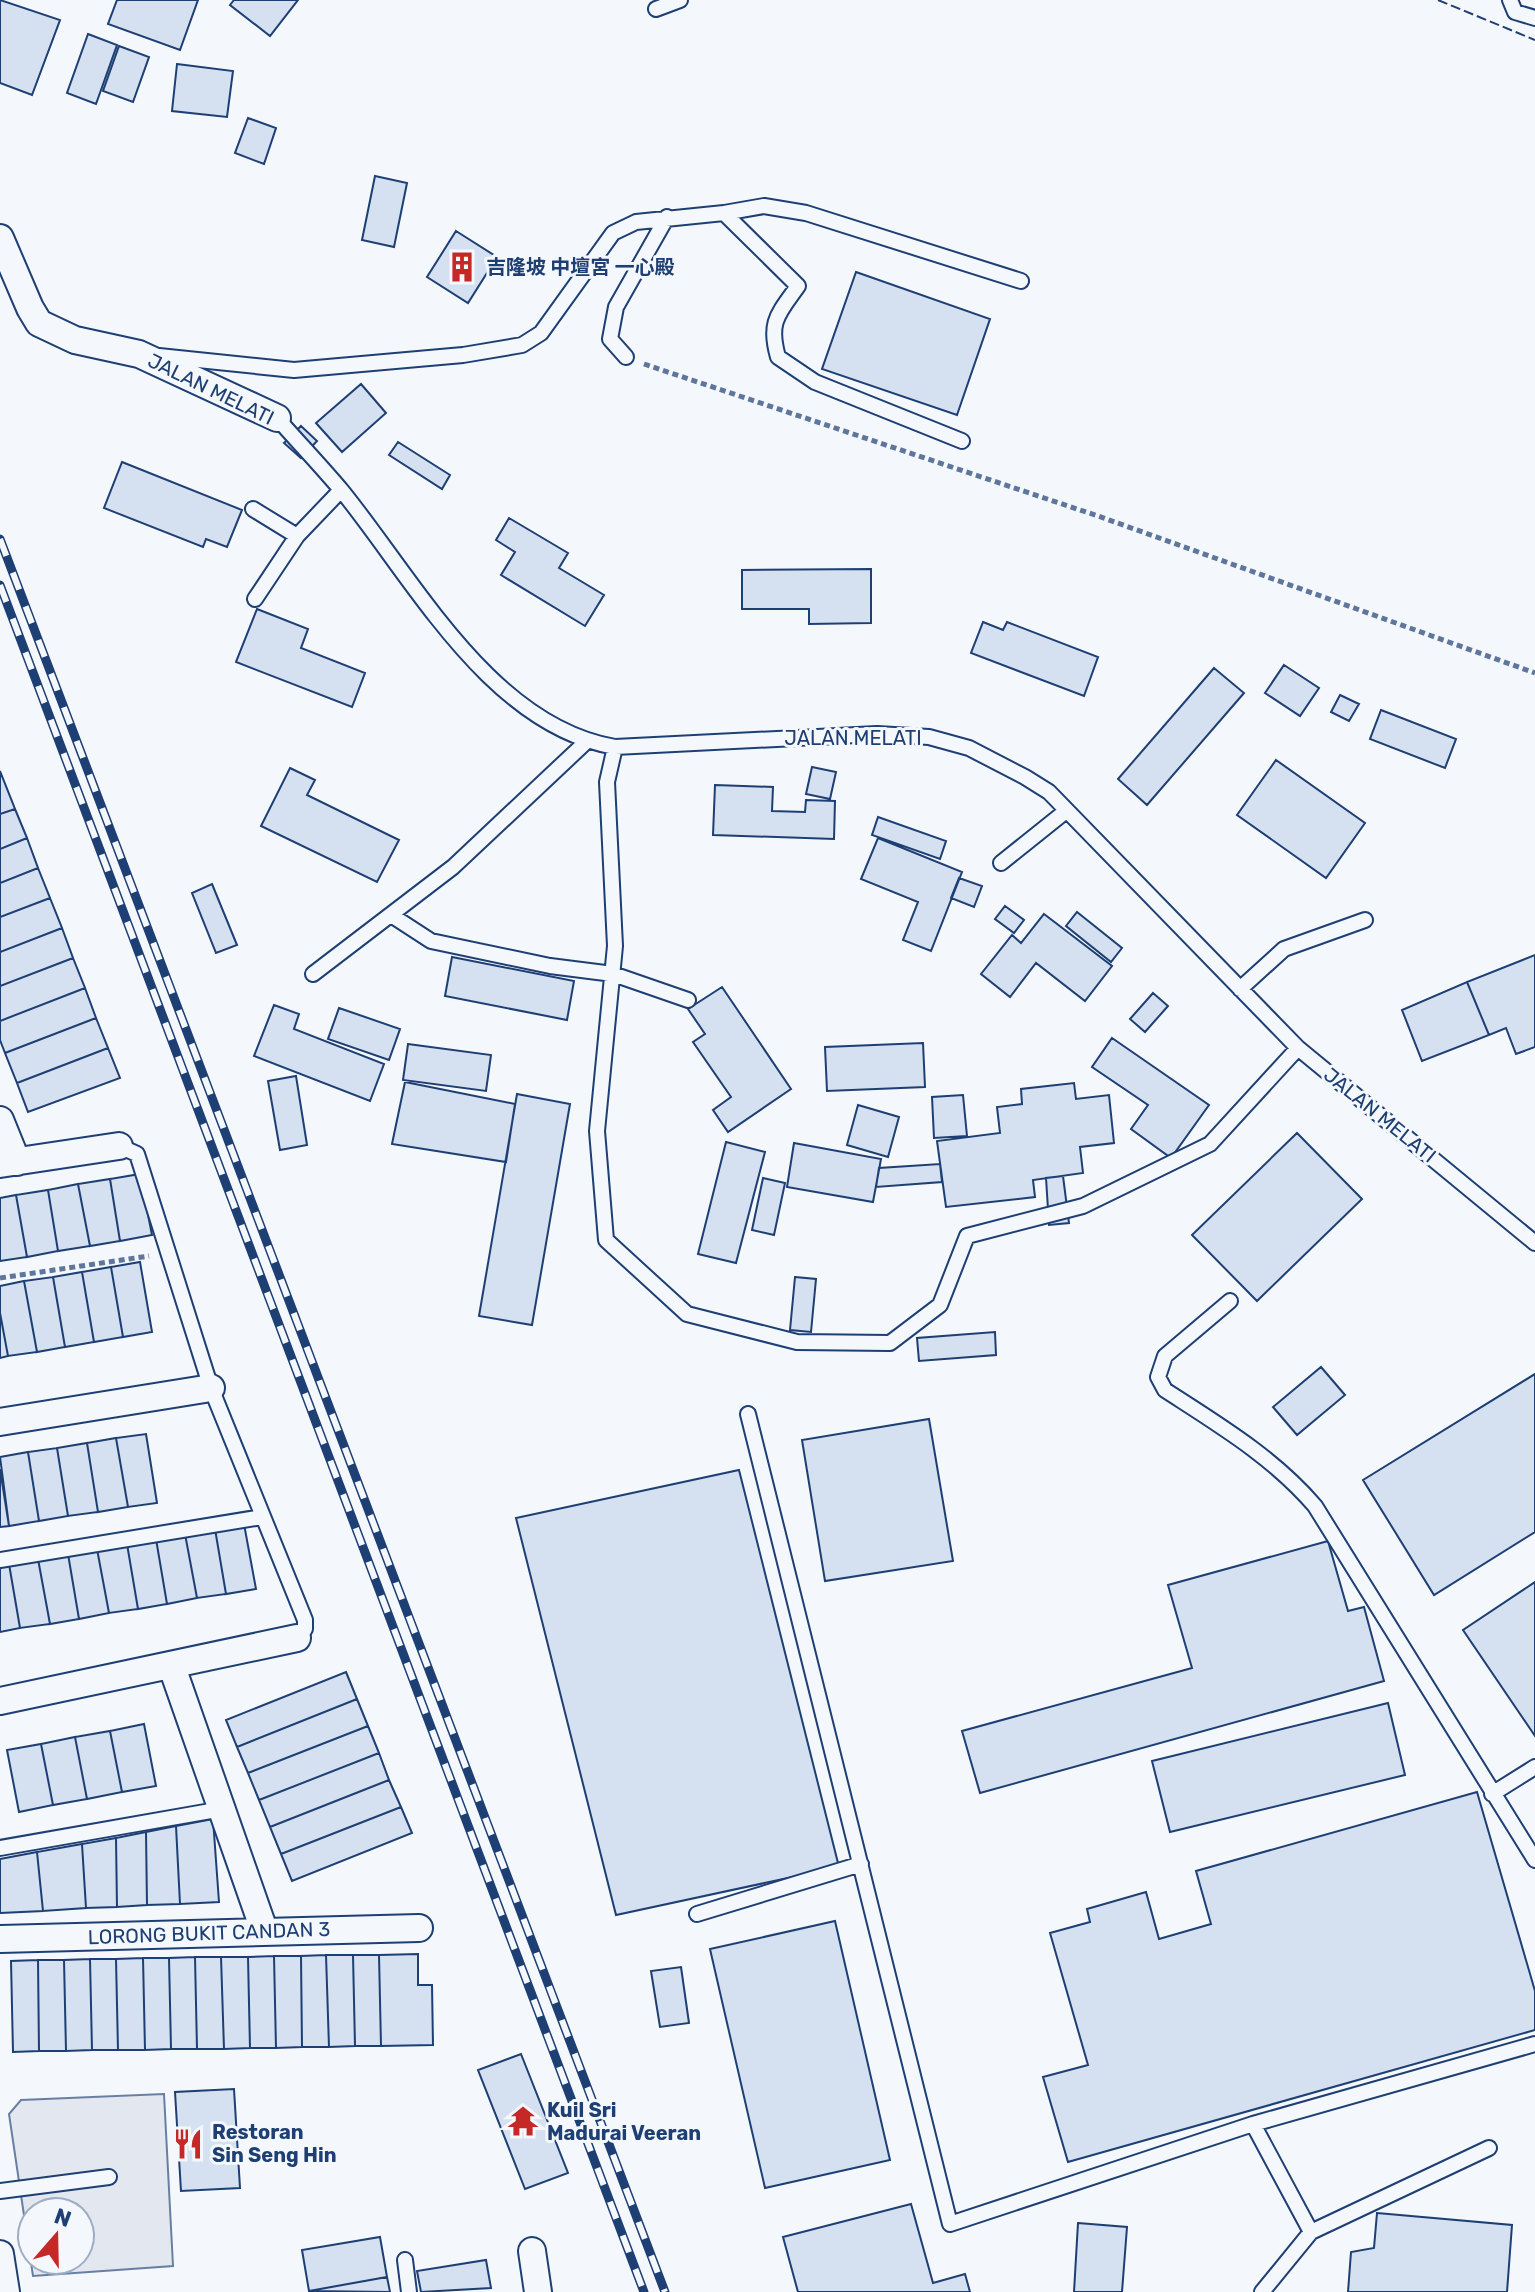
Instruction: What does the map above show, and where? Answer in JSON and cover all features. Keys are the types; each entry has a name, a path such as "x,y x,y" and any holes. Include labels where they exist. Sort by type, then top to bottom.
{"street":[{"name":"JALAN MELATI","path":"0,238 39,323 75,340 139,354 277,418"},
{"path":"0,1120 8,1163 119,1146"},
{"path":"0,1422 211,1388"},
{"path":"0,1701 172,1667 297,1638"},
{"path":"172,1667 264,1930"},
{"name":"LORONG BUKIT CANDAN 3","path":"0,1939 419,1928"},
{"path":"532,2251 538,2292"},
{"path":"0,2254 6,2292"}],"lane":[{"path":"656,9 680,0"},
{"path":"1510,0 1515,12 1535,18"},
{"path":"139,354 294,370 463,355 522,345 541,333 613,233 636,222 764,206 806,213 1021,281"},
{"path":"724,213 798,286 775,319 772,337 778,357 815,382 962,441"},
{"path":"626,357 610,339 616,307 667,217"},
{"name":"JALAN MELATI","path":"277,418 341,490 473,660 506,690 586,742 615,747 863,734 929,737 969,748 1049,792 1298,1048 1535,1243"},
{"path":"255,599 297,536 341,490"},
{"path":"253,509 297,536"},
{"path":"313,974 453,867 586,742"},
{"path":"615,747 607,782 614,875 613,974 597,1131 606,1240 687,1314 797,1342 890,1343 940,1305 967,1236 1083,1206 1210,1144 1298,1048"},
{"path":"1001,863 1066,811"},
{"path":"391,915 431,941 550,966 613,974 688,1000"},
{"path":"1240,989 1284,949 1365,920"},
{"path":"119,1146 137,1154 211,1388 305,1620 305,1629 297,1638"},
{"path":"1230,1301 1165,1356 1158,1377 1165,1390 1264,1455 1292,1479 1315,1506 1535,1860"},
{"path":"748,1414 950,2224 1253,2124 1535,2044"},
{"path":"0,1560 262,1517"},
{"path":"1492,1794 1535,1767"},
{"path":"0,1848 222,1809"},
{"path":"697,1914 861,1864"},
{"path":"1253,2124 1311,2232"},
{"path":"1262,2292 1311,2232 1489,2148"},
{"path":"0,2191 109,2177"},
{"path":"405,2260 409,2292"}],"path":[{"path":"626,357 1098,516 1535,673"},
{"path":"0,1278 169,1253"}],"shaded area":[{"path":"164,2094 173,2266 96,2272 96,2196 21,2196 9,2114 21,2100"}],"building":[{"path":"0,0 60,20 32,95 0,83"},
{"path":"117,0 198,0 180,50 108,24"},
{"path":"234,0 298,0 270,36 230,5"},
{"path":"88,34 117,45 96,104 67,93"},
{"path":"119,46 149,57 133,102 103,91"},
{"path":"177,64 233,71 227,117 172,111"},
{"path":"248,118 276,128 264,164 235,153"},
{"path":"375,176 407,183 394,247 362,240"},
{"name":"吉隆坡 中壇宮 一心殿","path":"456,231 497,257 468,303 427,277"},
{"path":"856,272 990,319 957,415 822,369"},
{"path":"361,384 386,413 342,452 316,423"},
{"path":"301,426 317,441 301,458 284,443"},
{"path":"398,442 450,475 442,489 389,455"},
{"path":"122,462 242,510 227,547 206,539 203,547 104,508"},
{"path":"509,518 568,553 559,568 604,595 585,626 501,575 515,552 496,540"},
{"path":"871,569 871,623 809,624 809,609 742,609 742,570"},
{"path":"257,609 308,629 301,648 365,673 352,707 236,662"},
{"path":"983,622 1003,630 1007,622 1098,657 1084,696 971,653"},
{"path":"1284,665 1319,688 1300,716 1265,693"},
{"path":"1214,668 1244,693 1147,805 1118,779"},
{"path":"1340,695 1359,704 1349,721 1331,712"},
{"path":"1381,710 1456,739 1445,768 1370,739"},
{"path":"1276,760 1365,823 1326,878 1237,815"},
{"path":"812,767 836,772 830,799 806,794"},
{"path":"290,768 315,780 307,795 399,840 377,882 261,826"},
{"path":"0,771 15,809 0,814"},
{"path":"715,785 773,787 772,811 805,812 806,800 835,801 834,839 713,835"},
{"path":"15,809 27,838 0,849 0,814"},
{"path":"878,817 946,841 940,859 872,835"},
{"path":"27,838 38,868 0,883 0,849"},
{"path":"878,838 962,872 931,951 903,940 918,902 861,879"},
{"path":"38,868 50,898 0,917 0,883"},
{"path":"959,878 982,886 974,907 951,898"},
{"path":"212,884 237,945 216,953 192,893"},
{"path":"50,898 62,928 0,952 0,917"},
{"path":"1005,906 1024,920 1014,933 995,919"},
{"path":"1077,912 1122,948 1111,962 1066,926"},
{"path":"1044,914 1112,966 1085,1001 1036,963 1010,997 981,974 1012,935 1021,943"},
{"path":"62,928 73,958 0,986 0,952"},
{"path":"1535,955 1535,1047 1516,1054 1506,1028 1489,1035 1467,982"},
{"path":"452,957 574,981 567,1020 445,996"},
{"path":"73,958 85,988 0,1021 0,986"},
{"path":"1467,982 1489,1035 1422,1061 1402,1010"},
{"path":"722,987 791,1089 728,1132 713,1110 731,1097 693,1042 705,1034 688,1009"},
{"path":"85,988 96,1018 5,1053 0,1040 0,1021"},
{"path":"1153,993 1168,1006 1145,1032 1130,1019"},
{"path":"274,1005 299,1014 294,1029 384,1064 370,1101 254,1056"},
{"path":"339,1008 400,1029 389,1060 328,1039"},
{"path":"96,1018 108,1048 17,1083 5,1053"},
{"path":"1112,1038 1209,1105 1171,1158 1131,1129 1148,1105 1092,1067"},
{"path":"923,1043 925,1087 827,1091 825,1047"},
{"path":"408,1044 491,1055 486,1091 403,1080"},
{"path":"108,1048 120,1078 28,1112 17,1083"},
{"path":"296,1076 307,1145 280,1150 268,1081"},
{"path":"405,1082 515,1104 506,1162 392,1144"},
{"path":"1074,1083 1076,1099 1109,1095 1114,1143 1080,1147 1083,1173 1033,1180 1035,1197 946,1207 937,1141 1000,1133 997,1107 1022,1104 1021,1089"},
{"path":"517,1094 570,1104 532,1325 479,1316"},
{"path":"963,1095 967,1136 934,1138 932,1097"},
{"path":"858,1105 899,1117 888,1157 847,1145"},
{"path":"1297,1133 1362,1199 1257,1301 1192,1235"},
{"path":"726,1142 765,1152 736,1263 698,1254"},
{"path":"794,1143 881,1159 873,1202 787,1187"},
{"path":"940,1164 942,1182 876,1187 879,1168"},
{"path":"140,1174 152,1235 120,1241 110,1179"},
{"path":"1063,1176 1069,1223 1049,1225 1046,1178"},
{"path":"763,1178 785,1183 774,1235 752,1230"},
{"path":"110,1179 120,1241 90,1246 78,1184"},
{"path":"78,1184 90,1246 58,1251 48,1190"},
{"path":"48,1190 58,1251 27,1257 16,1195"},
{"path":"16,1195 27,1257 0,1261 0,1198"},
{"path":"140,1262 152,1332 123,1337 111,1267"},
{"path":"111,1267 123,1337 94,1342 82,1272"},
{"path":"82,1272 94,1342 65,1347 53,1277"},
{"path":"53,1277 65,1347 37,1352 24,1281"},
{"path":"795,1277 816,1279 811,1332 790,1330"},
{"path":"24,1281 37,1352 8,1356 0,1313 0,1286"},
{"path":"0,1313 8,1356 0,1358"},
{"path":"995,1332 996,1355 919,1361 917,1338"},
{"path":"1321,1367 1345,1395 1297,1435 1273,1407"},
{"path":"1535,1374 1535,1532 1434,1595 1363,1480"},
{"path":"929,1419 953,1561 825,1581 802,1440"},
{"path":"146,1434 157,1503 128,1507 116,1438"},
{"path":"116,1438 128,1507 98,1512 87,1443"},
{"path":"87,1443 98,1512 68,1516 57,1448"},
{"path":"57,1448 68,1516 39,1521 28,1452"},
{"path":"28,1452 39,1521 9,1526 0,1457"},
{"path":"0,1469 9,1526 0,1527"},
{"path":"739,1470 839,1867 616,1915 516,1518"},
{"path":"244,1524 256,1589 226,1594 215,1529"},
{"path":"215,1529 226,1594 197,1598 185,1534"},
{"path":"185,1534 197,1598 167,1604 156,1539"},
{"path":"156,1539 167,1604 138,1609 127,1544"},
{"path":"1328,1541 1348,1611 1364,1607 1384,1681 980,1793 962,1731 1192,1668 1168,1585"},
{"path":"127,1544 138,1609 109,1613 97,1549"},
{"path":"97,1549 109,1613 79,1619 68,1554"},
{"path":"68,1554 79,1619 50,1624 38,1559"},
{"path":"38,1559 50,1624 20,1628 9,1564"},
{"path":"9,1564 20,1628 0,1632 0,1566"},
{"path":"1535,1582 1535,1736 1463,1630"},
{"path":"346,1672 357,1699 237,1747 226,1720"},
{"path":"357,1699 368,1726 248,1773 237,1747"},
{"path":"1388,1703 1405,1775 1170,1832 1152,1761"},
{"path":"144,1724 156,1786 122,1792 110,1731"},
{"path":"368,1726 379,1753 259,1800 248,1773"},
{"path":"110,1731 122,1792 87,1799 75,1737"},
{"path":"75,1737 87,1799 53,1805 41,1744"},
{"path":"41,1744 53,1805 19,1812 7,1750"},
{"path":"379,1753 389,1780 270,1827 259,1800"},
{"path":"389,1780 401,1807 281,1854 270,1827"},
{"path":"1477,1792 1535,1991 1535,2030 1068,2162 1043,2077 1088,2065 1050,1933 1090,1922 1087,1909 1146,1892 1159,1939 1211,1924 1196,1871"},
{"path":"401,1807 412,1833 292,1881 281,1854"},
{"path":"213,1819 219,1902 180,1904 176,1826"},
{"path":"176,1826 180,1904 147,1905 146,1832"},
{"path":"146,1832 147,1905 117,1907 116,1838"},
{"path":"116,1838 117,1907 86,1908 82,1844"},
{"path":"82,1844 86,1908 43,1911 37,1852"},
{"path":"37,1852 43,1911 0,1913 0,1859"},
{"path":"835,1921 890,2160 765,2188 710,1949"},
{"path":"418,1954 418,1985 432,1985 433,2045 381,2046 379,1955"},
{"path":"326,1955 353,1955 355,2046 329,2047"},
{"path":"326,1955 329,2047 302,2047 301,1956"},
{"path":"353,1955 379,1955 381,2046 355,2046"},
{"path":"274,1956 301,1956 302,2047 276,2048"},
{"path":"274,1956 276,2048 250,2048 248,1957"},
{"path":"195,1957 221,1957 224,2049 197,2049"},
{"path":"195,1957 197,2049 171,2049 169,1958"},
{"path":"221,1957 248,1957 250,2048 224,2049"},
{"path":"143,1958 169,1958 171,2049 145,2050"},
{"path":"143,1958 145,2050 118,2050 116,1959"},
{"path":"90,1959 116,1959 118,2050 92,2050"},
{"path":"90,1959 92,2050 66,2051 64,1960"},
{"path":"38,1960 64,1960 66,2051 39,2051"},
{"path":"38,1960 39,2051 13,2052 11,1961"},
{"path":"681,1967 689,2023 660,2027 651,1971"},
{"name":"Kuil Sri Madurai Veeran","path":"521,2054 568,2173 525,2189 478,2070"},
{"path":"234,2089 240,2188 181,2191 175,2092"},
{"path":"911,2204 933,2283 965,2274 970,2292 798,2292 783,2237"},
{"path":"1377,2213 1512,2225 1507,2292 1348,2292 1351,2252 1374,2248"},
{"path":"1078,2223 1127,2227 1122,2292 1074,2292"},
{"path":"380,2237 387,2277 309,2291 302,2250"},
{"path":"486,2260 491,2288 421,2292 417,2271"},
{"path":"387,2277 390,2292 309,2291"}],"railway":[{"path":"0,539 665,2292"},
{"path":"0,585 644,2292"}],"fence":[{"path":"1438,0 1535,40"}],"place":[{"name":"吉隆坡 中壇宮 一心殿","path":"462,267"},
{"name":"Kuil Sri Madurai Veeran","path":"523,2121"},
{"name":"Restoran Sin Seng Hin","path":"188,2144"}]}
